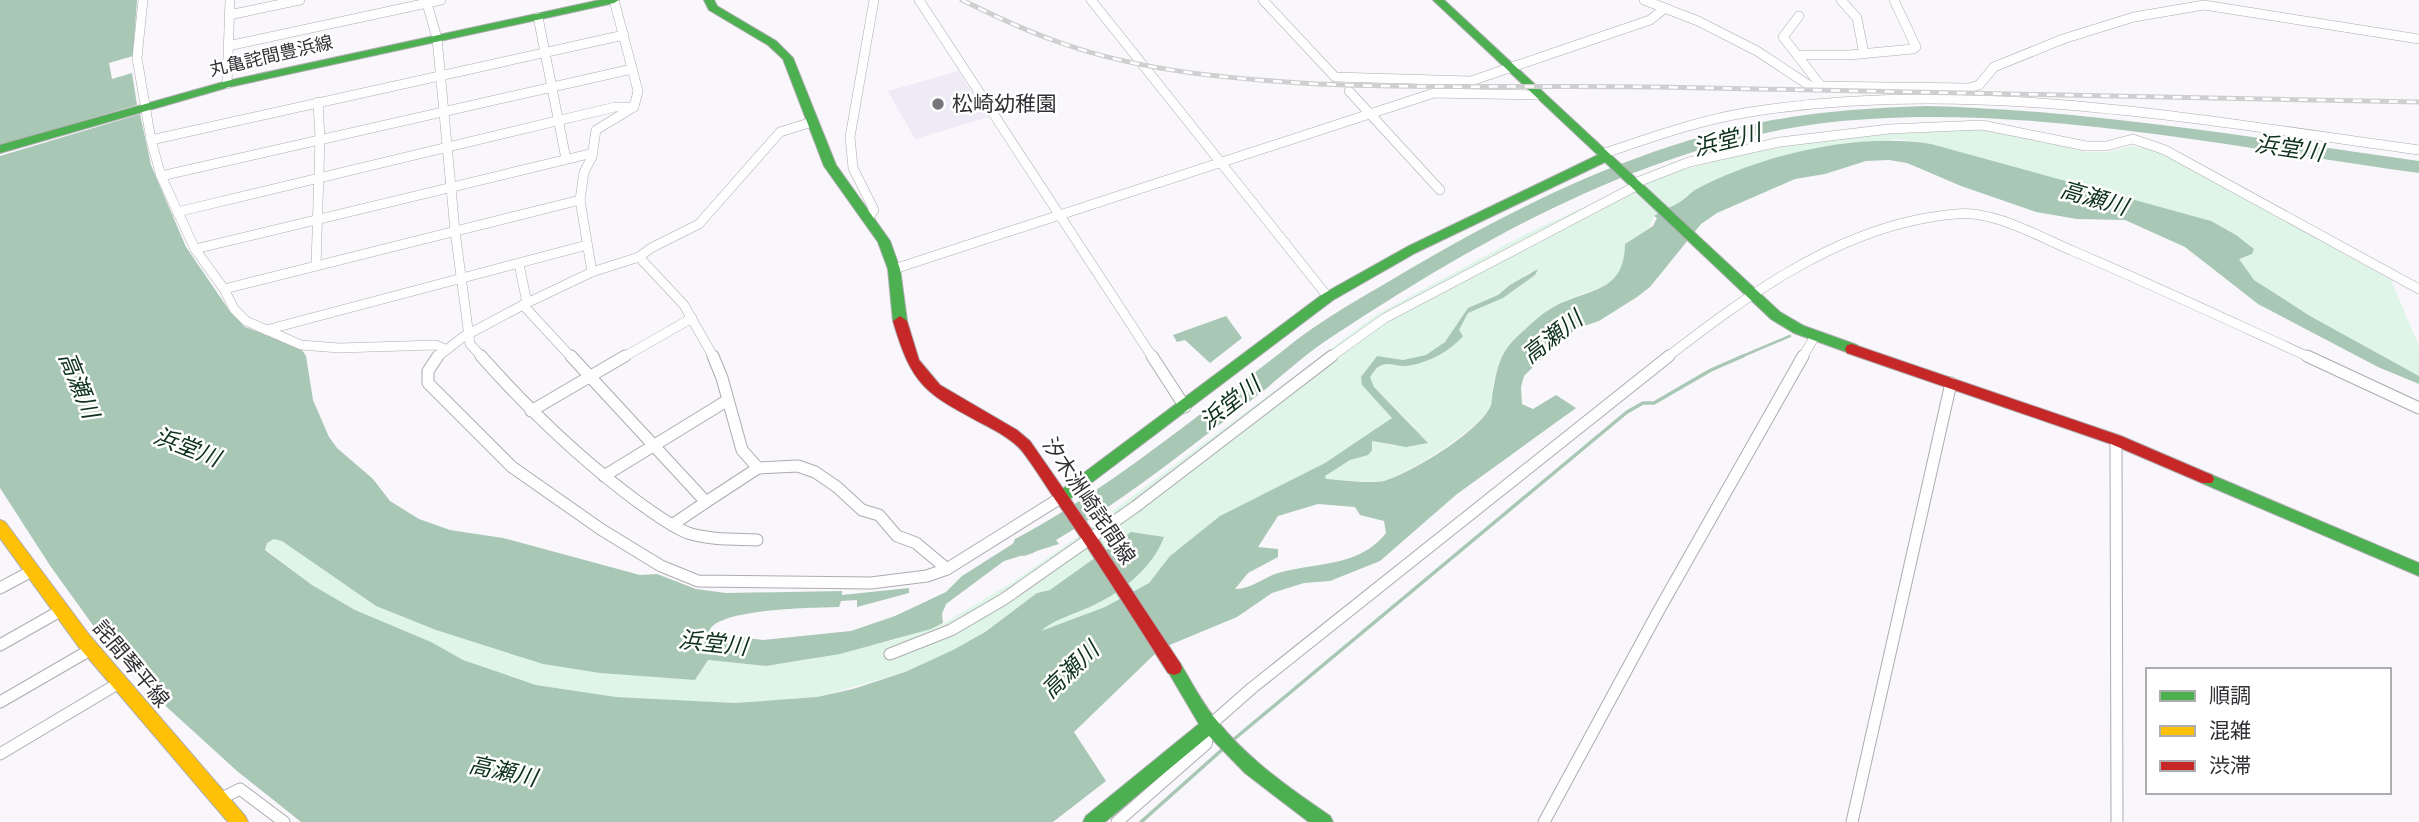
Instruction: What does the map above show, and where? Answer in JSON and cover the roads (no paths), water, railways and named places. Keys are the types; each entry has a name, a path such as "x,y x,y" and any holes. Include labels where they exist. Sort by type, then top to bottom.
{"main road":[{"path":"537,0 538,16"},
{"name":"丸亀詫間豊浜線","path":"0,149 227,84 614,0"},
{"name":"汐木洲崎詫間線","path":"709,0 713,8 781,49 788,58 830,166 884,241 894,269 897,312 913,363 929,383 947,398 1013,434 1025,445 1062,497 1208,723 1233,751 1298,805 1324,822"},
{"path":"1438,0 1754,293 1762,306 1777,317 1815,336 2116,440 2419,570"},
{"path":"1062,497 1328,297 1411,250 1604,156"},
{"name":"詫間琴平線","path":"1,531 90,650 239,822"},
{"path":"1092,822 1208,723"}],"street":[{"path":"143,0 137,58 151,140 161,176 195,249 224,289 234,309 246,321 300,345 338,348 436,345 445,349"},
{"path":"227,84 230,0"},
{"path":"229,15 300,0"},
{"path":"228,46 442,0"},
{"path":"592,272 580,200 584,172 593,153 596,130 634,107 638,91 614,0"},
{"path":"868,218 874,210 853,168 850,137 874,0"},
{"path":"919,0 1185,407"},
{"path":"1091,0 1328,297"},
{"path":"1263,0 1335,77 1471,80 1650,20 1665,8"},
{"path":"1644,0 1698,21 1757,51 1810,86 1969,88 1979,85 1994,67 2063,39 2145,14 2204,5 2419,40"},
{"path":"1841,0 1857,18 1864,54"},
{"path":"1803,55 1864,54 1904,51 1916,47 1894,0"},
{"path":"426,2 438,38 455,231 470,344 531,411 604,476 672,525 685,532 708,538 757,540"},
{"path":"538,16 566,159"},
{"path":"1799,16 1783,37 1821,86"},
{"path":"151,140 624,35"},
{"path":"161,176 632,69"},
{"path":"1349,91 1440,190"},
{"path":"894,269 1434,93 1539,95"},
{"path":"1604,156 1729,116 1803,104 1883,100 1954,100 2080,107 2419,150"},
{"path":"316,266 320,139 317,102"},
{"path":"177,212 615,107 634,107"},
{"path":"812,122 780,132 699,224 651,248 639,257 592,272 525,304 445,349 429,365 426,375 428,383 474,432 512,467 602,530 661,566 698,580 725,583 897,580 938,573 1062,497"},
{"path":"890,654 934,638 981,614 1088,537 1135,507 1312,370 1385,318 1636,184 1689,162 1801,138 1972,124 2000,127 2087,146 2106,146 2133,139 2165,150 2419,289"},
{"path":"195,249 593,153"},
{"path":"224,289 580,200"},
{"path":"1117,822 1206,744 1208,723 1578,426 1718,318 1818,254 1893,224 1944,215 1973,214 2002,221 2077,252 2419,408"},
{"path":"266,330 587,245"},
{"path":"639,257 684,305 692,318 722,378 742,450 758,468"},
{"path":"519,264 525,304 706,502"},
{"path":"531,411 692,318"},
{"path":"1544,822 1659,610 1815,336"},
{"path":"1852,822 1951,383"},
{"path":"604,476 728,400"},
{"path":"2116,440 2117,822"},
{"path":"672,525 758,468 798,466 815,472 837,487 862,510 879,515 897,536 916,543 947,569"},
{"path":"0,588 30,572"},
{"path":"0,645 60,611"},
{"path":"0,702 90,650"},
{"path":"0,754 119,683"},
{"path":"220,800 240,789 284,822"}],"water":[{"path":"0,0 137,0 133,56 109,63 112,79 132,73 137,105 0,145"},
{"name":"高瀬川","path":"140,114 151,165 186,247 229,310 245,327 300,347 306,356 313,400 329,437 337,448 373,479 390,501 419,519 450,530 503,538 640,575 657,574 696,589 726,593 842,591 842,595 909,588 909,593 857,607 857,600 841,601 839,607 770,610 732,617 718,622 710,629 716,634 763,640 851,631 895,616 946,592 962,576 1044,524 1059,544 1004,561 946,604 942,614 943,623 931,629 840,654 766,666 708,660 695,680 600,673 543,664 436,630 376,606 282,541 274,539 267,543 265,550 312,585 355,610 431,642 463,660 536,685 616,697 735,703 817,697 853,689 905,672 985,632 1037,593 1050,590 1131,532 1164,537 1142,571 1121,589 1097,604 1056,621 1041,631 1105,607 1149,583 1170,556 1220,516 1325,463 1392,418 1362,385 1361,377 1377,356 1403,360 1426,355 1445,342 1468,308 1498,295 1538,269 1535,275 1503,298 1468,313 1459,330 1463,336 1444,352 1412,365 1382,365 1370,377 1374,387 1428,443 1406,447 1372,441 1372,450 1368,455 1350,460 1325,476 1326,479 1372,482 1396,477 1444,450 1474,427 1491,405 1498,366 1513,341 1548,311 1611,281 1623,261 1625,244 1653,226 1657,218 1654,216 1721,177 1810,149 1872,141 1931,144 2211,221 2254,249 2252,254 2239,259 2254,280 2310,316 2419,376 2419,384 2378,367 2258,304 2185,247 2125,220 2077,219 2036,212 1961,186 1907,163 1889,160 1866,161 1825,174 1795,179 1717,213 1701,224 1650,287 1599,321 1578,328 1559,341 1524,376 1521,387 1522,404 1533,409 1556,395 1576,408 1457,494 1380,561 1330,581 1304,583 1272,593 1237,617 1160,649 1074,732 1106,781 1053,822 301,822 237,771 159,700 105,642 51,567 0,488 0,156","holes":["1318,504 1355,507 1360,515 1384,521 1386,533 1370,548 1350,558 1285,571 1250,586 1235,589 1248,573 1278,557 1278,549 1258,547 1278,516"]},
{"path":"1226,316 1242,338 1210,363 1185,340 1177,342 1173,335"}],"waterway":[{"name":"浜堂川","path":"1024,546 1058,528 1122,486 1320,334 1429,267 1482,237 1590,184 1703,143 1761,128 1871,113 1981,113 2091,122 2419,167"},
{"path":"1738,358 1790,336"},
{"path":"1233,740 1627,412 1643,403 1654,403 1711,370 1743,356"},
{"path":"1141,822 1224,748"}],"railway":[{"path":"962,0 1038,34 1095,54 1190,73 1286,82 2419,102"}],"place":[{"name":"松崎幼稚園","path":"938,104"}]}
